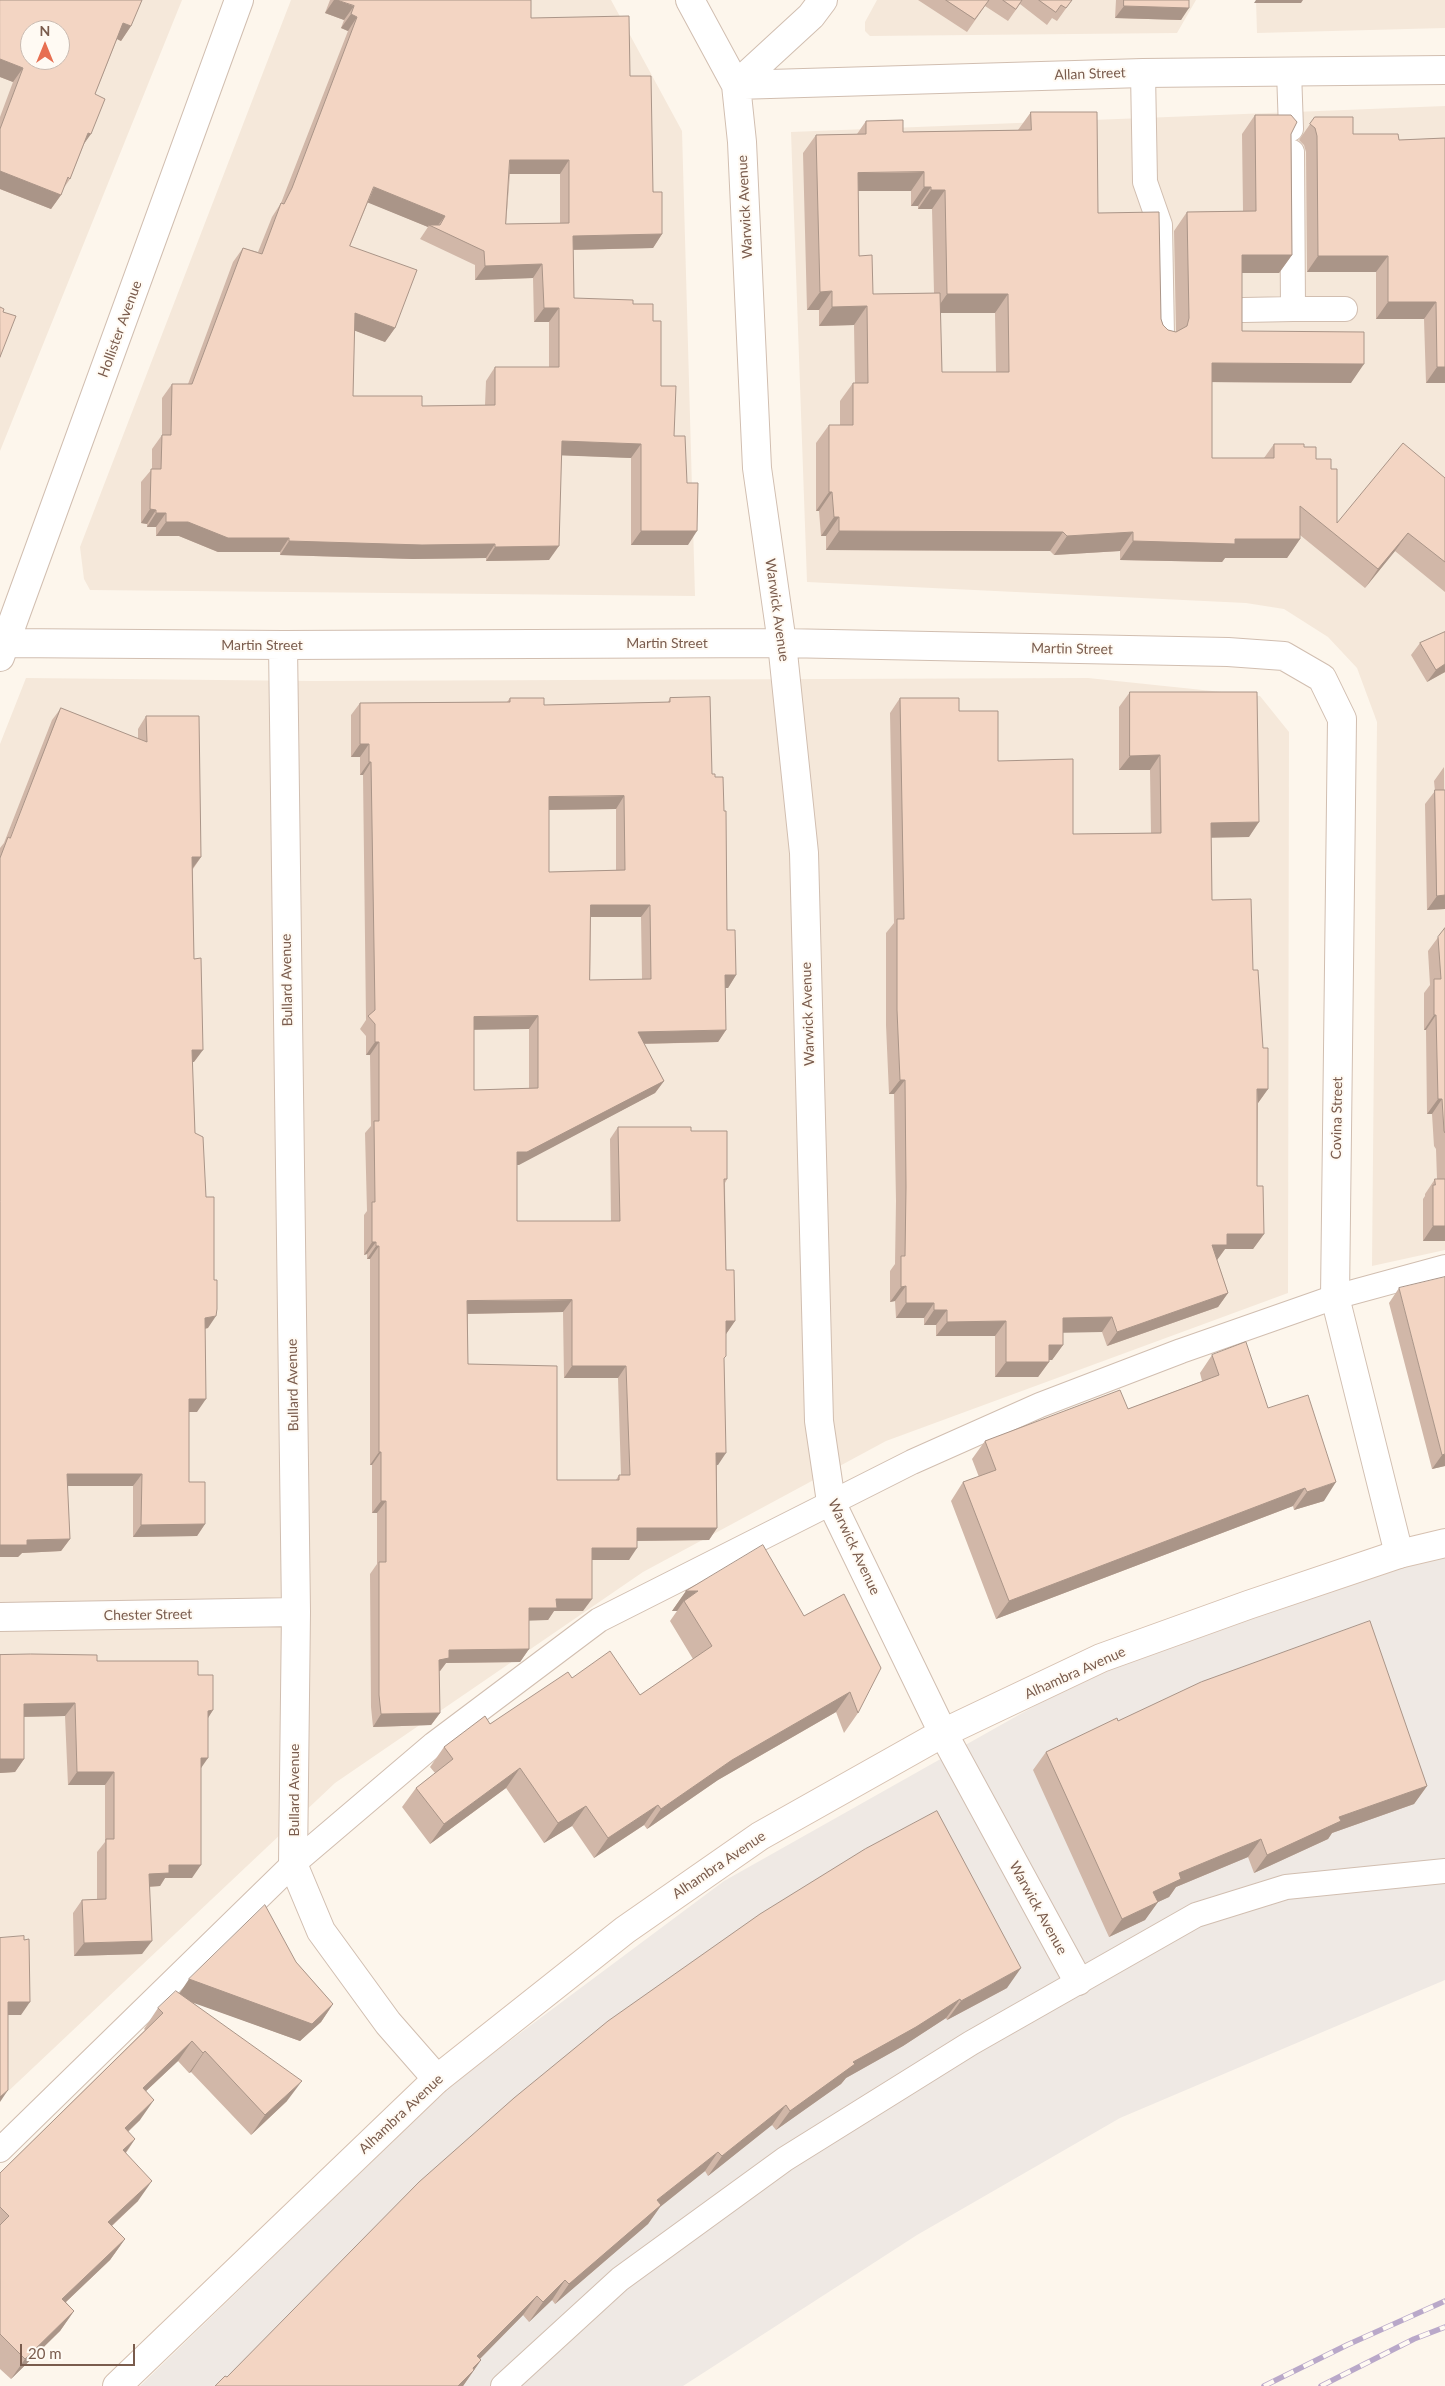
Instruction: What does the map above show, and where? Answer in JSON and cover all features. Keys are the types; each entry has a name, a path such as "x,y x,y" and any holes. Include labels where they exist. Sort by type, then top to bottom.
{"street":[{"name":"Hollister Avenue","path":"3,650 240,0"},
{"name":"Warwick Avenue","path":"690,0 736,85 742,142 758,468 782,643 804,853 819,1421 831,1502 943,1733 1078,1982"},
{"path":"736,85 811,16 823,0"},
{"name":"Allan Street","path":"736,85 1143,72 1445,70"},
{"name":"Martin Street","path":"3,650 283,645 782,643 1228,652 1284,656 1322,678"},
{"name":"Bullard Avenue","path":"283,645 296,1612 294,1864 321,1931 388,2023 437,2079"},
{"name":"Covina Street","path":"1322,678 1342,719 1335,1296 1399,1554"},
{"name":"Alhambra Avenue","path":"117,2386 437,2079 625,1930 760,1836 943,1733 1101,1658 1248,1605 1399,1554 1445,1543"},
{"name":"Chester Street","path":"0,1617 296,1612"}],"lane":[{"path":"1288,71 1291,129"},
{"path":"1143,72 1145,182 1160,225 1162,337"},
{"path":"1292,152 1293,309"},
{"path":"1244,310 1346,309"},
{"path":"0,2150 294,1864 434,1744 599,1620 912,1462 1040,1405 1181,1351 1335,1296 1445,1267"},
{"path":"503,2386 620,2280 785,2159 971,2044 1196,1915 1286,1887 1445,1871"}],"shaded area":[{"path":"0,0 182,0 0,451"},
{"path":"291,0 611,0 682,131 695,596 90,590 84,579 80,547"},
{"path":"877,0 1196,0 1177,33 870,36 865,31 865,22"},
{"path":"1256,0 1445,0 1445,28 1257,33"},
{"path":"1445,106 1445,1250 1372,1266 1377,722 1357,668 1328,637 1284,609 1246,603 807,582 791,132"},
{"path":"26,678 313,681 1088,678 1260,696 1289,732 1288,1293 886,1441 643,1572 335,1783 0,2099 0,744"},
{"path":"1445,1554 1445,1980 1120,2118 917,2235 683,2386 140,2386 452,2084 724,1881 1063,1690 1248,1609"}],"building":[{"path":"0,0 142,0 131,26 123,23 95,94 105,99 91,134 88,133 70,179 68,177 61,195 0,171 0,129 22,70 70,70 70,20 20,20 20,67 0,59"},
{"path":"337,0 531,0 531,18 629,16 630,76 651,76 653,192 662,192 662,234 573,236 574,298 633,300 633,304 653,304 653,321 661,321 661,386 676,386 674,436 685,436 687,483 698,483 697,531 641,531 641,444 562,441 559,546 495,547 495,544 422,545 289,541 289,538 228,538 188,522 166,522 166,513 156,513 156,510 150,509 151,469 161,469 162,435 171,435 172,384 192,384 243,248 262,254 281,203 284,204 292,188 357,17 351,14 354,6","holes":["510,160 569,160 569,223 506,224","374,187 445,216 440,225 429,225 484,251 485,266 542,264 544,308 559,308 559,367 495,367 495,405 422,406 422,396 353,396 355,313 395,328 417,270 350,246"]},
{"path":"946,0 989,0 975,19"},
{"path":"1003,0 1022,0 1016,9"},
{"path":"1039,0 1072,0 1066,8 1061,5 1056,12"},
{"path":"1124,0 1189,0 1189,8 1124,6"},
{"path":"1031,112 1097,112 1098,213 1159,212 1161,319 1163,325 1168,330 1176,332 1187,326 1189,318 1187,212 1256,211 1255,115 1291,115 1297,122 1291,134 1292,255 1242,255 1242,331 1364,332 1364,364 1212,363 1212,458 1274,458 1274,444 1304,444 1304,447 1316,447 1316,459 1331,459 1331,469 1337,469 1337,523 1403,443 1445,478 1445,562 1408,533 1378,569 1300,506 1300,539 1235,539 1235,544 1133,541 1133,532 1067,536 1063,532 839,531 839,517 834,517 832,492 829,492 829,425 853,425 853,383 868,383 867,306 832,307 832,291 820,292 816,135 866,134 866,121 903,120 903,132 1031,130","holes":["924,172 924,187 931,187 931,190 945,190 947,294 1008,294 1009,372 942,372 940,293 873,294 872,255 859,256 858,173"]},
{"path":"1315,117 1353,117 1353,134 1398,134 1399,140 1445,138 1445,367 1437,367 1436,302 1388,302 1388,256 1318,256 1317,136 1315,128 1310,124"},
{"path":"0,307 4,309 3,312 16,316 0,357"},
{"path":"1445,632 1445,664 1436,670 1420,643"},
{"path":"1130,692 1257,692 1259,822 1211,823 1212,900 1251,899 1253,970 1258,970 1263,1048 1268,1048 1268,1089 1257,1089 1257,1186 1263,1186 1264,1234 1227,1234 1227,1245 1212,1245 1228,1293 1117,1332 1112,1317 1063,1318 1063,1345 1049,1345 1049,1362 1006,1362 1006,1321 947,1322 947,1310 934,1310 934,1303 906,1303 906,1286 901,1287 901,1256 905,1256 906,1187 905,1080 900,1080 897,1010 897,919 904,919 900,698 959,698 959,711 998,711 998,761 1073,759 1073,834 1161,833 1160,755 1130,756"},
{"path":"710,697 712,774 715,774 715,777 723,777 724,811 726,811 727,930 735,930 736,975 725,975 726,1030 638,1032 664,1081 527,1152 517,1152 517,1221 620,1221 618,1127 691,1127 691,1131 727,1131 727,1179 724,1179 726,1270 734,1270 735,1321 726,1321 726,1356 724,1358 726,1453 716,1453 717,1528 637,1528 637,1548 592,1548 592,1599 556,1599 557,1608 529,1608 529,1649 449,1650 449,1658 439,1660 440,1713 381,1714 379,1695 379,1562 386,1562 386,1501 381,1501 381,1452 379,1452 379,1246 376,1246 376,1242 372,1242 372,1202 375,1202 374,1121 379,1121 379,1042 375,1042 375,1024 368,1016 375,1010 371,762 369,762 369,744 360,744 360,703 510,702 510,698 544,698 544,705 670,702 670,698","holes":["624,796 625,870 549,872 549,797","591,905 650,905 651,979 590,980","538,1016 538,1088 474,1090 474,1017","572,1300 572,1366 626,1366 630,1475 619,1475 619,1480 557,1480 557,1366 468,1364 467,1301"]},
{"path":"61,708 147,742 146,716 199,716 201,857 192,857 194,959 201,958 203,1050 192,1050 195,1133 203,1137 206,1197 214,1197 214,1280 217,1280 217,1309 216,1316 205,1318 206,1399 189,1399 189,1482 205,1482 205,1524 141,1525 142,1474 67,1474 70,1539 27,1540 27,1545 0,1545 0,858 8,837 10,838"},
{"path":"1435,790 1445,790 1445,895 1437,896"},
{"path":"1445,928 1445,1133 1442,1099 1438,1099 1434,979 1441,979 1438,937"},
{"path":"1435,1179 1445,1179 1445,1226 1433,1226 1433,1185 1435,1185"},
{"path":"1445,1277 1445,1454 1442,1455 1399,1288"},
{"path":"1246,1342 1268,1408 1308,1395 1336,1482 1307,1492 1305,1488 1009,1601 963,1482 996,1470 985,1441 1120,1390 1128,1409 1219,1375 1212,1355"},
{"path":"763,1545 804,1616 844,1594 881,1668 858,1713 850,1692 732,1760 661,1809 658,1805 608,1838 586,1806 558,1823 520,1768 444,1824 416,1788 453,1759 444,1747 485,1716 490,1724 568,1672 572,1678 610,1651 640,1695 712,1646 684,1601 698,1591 686,1591"},
{"path":"1370,1621 1427,1786 1339,1817 1341,1821 1267,1855 1261,1839 1179,1873 1181,1879 1153,1892 1158,1902 1122,1919 1046,1752 1117,1718 1118,1721 1201,1682"},
{"path":"0,1655 97,1655 97,1661 198,1661 198,1675 213,1675 213,1710 208,1711 208,1758 201,1758 201,1865 169,1865 169,1873 149,1874 152,1941 84,1943 82,1900 106,1899 106,1839 114,1839 114,1772 77,1772 75,1703 24,1704 24,1759 0,1759"},
{"path":"937,1811 1021,1968 961,2001 960,1999 916,2027 853,2062 855,2064 790,2111 786,2105 722,2156 718,2152 657,2200 661,2205 569,2284 565,2280 543,2302 537,2296 477,2356 481,2360 458,2386 215,2386 225,2376 227,2377 419,2182 514,2098 608,2021 760,1914 865,1849"},
{"path":"265,1905 296,1962 333,2004 312,2024 189,1979"},
{"path":"24,1936 24,1940 29,1939 30,2002 8,2002 8,2090 0,2097 0,1938"},
{"path":"176,1991 302,2081 265,2115 205,2051 203,2053 192,2041 143,2088 154,2100 125,2128 135,2139 123,2150 152,2181 108,2222 125,2239 62,2299 74,2311 25,2359 0,2334 0,2225 9,2216 0,2207 0,2173 163,2013 158,2008"}],"railway":[{"path":"1264,2386 1347,2345 1445,2301"},
{"path":"1321,2386 1414,2339 1445,2327"}]}
